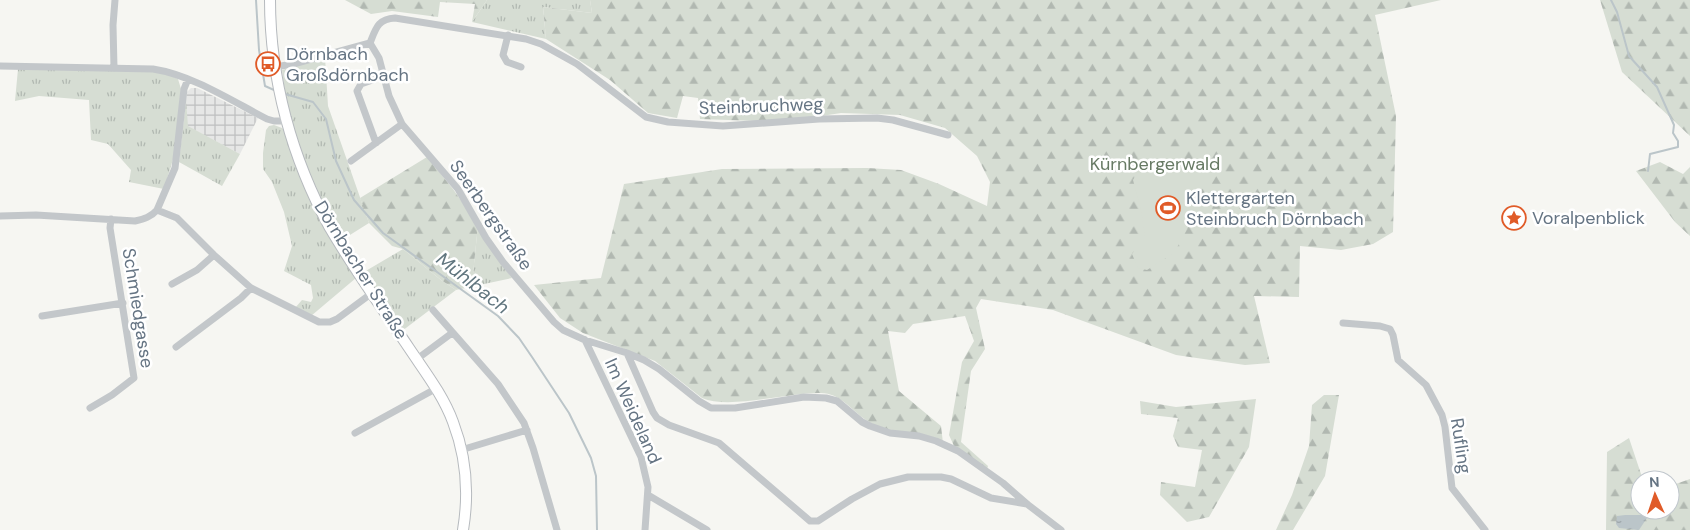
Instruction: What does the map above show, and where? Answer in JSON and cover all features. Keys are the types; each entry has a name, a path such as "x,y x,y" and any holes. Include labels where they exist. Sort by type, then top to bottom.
{"street":[{"path":"114,68 113,25 115,0"},
{"name":"Dörnbacher Straße","path":"270,0 275,67 287,120 302,168 338,242 436,388 453,422 461,450 466,488 464,530"},
{"name":"Steinbruchweg","path":"370,43 382,20 395,18 508,36 541,44 577,64 646,117 668,122 723,126 819,119 877,118 893,120 948,135"},
{"path":"508,36 503,55 507,62 521,67"},
{"path":"275,67 293,64 370,43"},
{"name":"Seerbergstraße","path":"370,43 380,58 389,96 402,124 458,189 486,238 503,262 554,322 567,332 585,340 627,352 644,360 659,369 698,401 711,408 735,408 804,396 833,399 870,426 890,433 927,438 958,451 1003,483 1026,504 1061,530"},
{"path":"0,66 153,69 174,73 188,79 268,119 274,121 287,120"},
{"path":"376,143 357,91 361,84 384,76"},
{"path":"0,216 36,215 111,220 149,217 157,210 175,168 184,89 188,79"},
{"path":"351,161 402,124"},
{"path":"157,210 177,218 250,288 310,319 325,323 337,319 372,294"},
{"name":"Schmiedgasse","path":"90,408 112,395 134,378 110,228 111,220"},
{"path":"172,284 197,270 214,255"},
{"path":"176,347 241,298 250,288"},
{"path":"42,316 123,303"},
{"path":"433,310 498,384 517,410 527,430 557,530"},
{"name":"Rufling","path":"1343,323 1380,326 1390,329 1398,360 1426,385 1442,415 1452,488 1485,530"},
{"path":"417,359 452,333"},
{"name":"Im Weideland","path":"585,340 641,457 646,474 648,495 645,530"},
{"path":"627,352 657,418 669,425 718,442 810,521 814,522 823,519 852,499 880,484 908,477 941,476 990,498 1026,504"},
{"path":"355,433 436,388"},
{"path":"461,450 527,430"},
{"path":"648,495 707,530"}],"shaded area":[{"path":"191,88 197,88 258,118 240,154 187,126 186,100 187,92"}],"green space":[{"path":"345,0 487,0 472,22 475,4 440,2 438,17 392,11 371,14"},
{"path":"487,0 590,0 592,13 543,7 546,39 472,22"},
{"name":"Kürnbergerwald","path":"590,0 1441,0 1375,15 1396,116 1393,232 1373,244 1341,250 1300,246 1299,297 1254,296 1270,363 1245,365 1176,355 1053,310 981,299 976,308 985,349 971,371 961,442 988,466 987,469 954,446 949,435 962,362 974,341 965,316 913,324 905,333 888,331 899,391 941,426 943,443 873,424 840,399 828,394 808,393 728,402 702,398 655,361 583,333 560,318 534,285 601,278 624,184 722,169 867,168 901,170 939,184 987,206 990,182 977,156 945,128 900,115 841,113 782,122 700,119 698,98 683,96 677,118 648,113 610,80 546,39 543,7 592,13"},
{"path":"1600,0 1690,0 1690,136 1622,72"},
{"path":"325,57 328,106 369,223 342,240 312,179 296,136 285,92 282,70"},
{"path":"18,69 151,71 168,74 178,79 181,89 174,156 164,189 129,182 131,170 108,144 91,140 89,100 39,96 15,101"},
{"path":"186,100 188,126 240,154 222,186 179,162"},
{"path":"274,125 282,128 287,133 356,278 311,316 295,308 302,300 311,302 313,298 311,285 284,271 292,246 284,212 272,182 263,169 266,130 269,126"},
{"name":"Klettergarten Steinbruch Dörnbach","path":"1161,149 1177,154 1196,173 1196,206 1186,231 1174,253 1147,270 1138,268 1132,254 1145,235 1133,180 1144,160"},
{"path":"427,157 453,189 478,225 472,284 456,290 403,249 392,246 369,223 360,198"},
{"path":"1660,162 1683,174 1690,167 1690,236 1675,222 1636,171"},
{"path":"478,225 499,261 512,278 456,290 472,283"},
{"path":"403,249 456,290 402,331 364,272"},
{"path":"1324,395 1339,395 1325,476 1293,530 1276,530 1292,495 1309,446 1312,405"},
{"path":"1256,399 1249,447 1209,517 1187,522 1160,495 1161,482 1195,487 1202,450 1178,447 1173,436 1178,418 1141,414 1140,401 1176,407"},
{"path":"1629,438 1640,470 1630,470 1630,520 1680,520 1680,482 1690,479 1690,530 1606,530 1607,452"}],"water":[{"path":"1630,515 1630,520 1646,520 1639,530 1619,528 1616,524 1617,516"}],"waterway":[{"name":"Mühlbach","path":"256,0 259,50 265,86 274,90"},
{"path":"1611,0 1617,12 1629,56 1657,87 1674,125 1673,133 1678,141 1678,147 1650,154 1648,171"},
{"name":"Mühlbach","path":"285,94 313,102 326,119 336,161 354,200 383,233 498,316 519,338 569,413 591,458 596,476 597,530"}],"place":[{"name":"Dörnbach Großdörnbach","path":"268,64"},
{"name":"Klettergarten Steinbruch Dörnbach","path":"1168,208"},
{"name":"Voralpenblick","path":"1514,218"}]}
